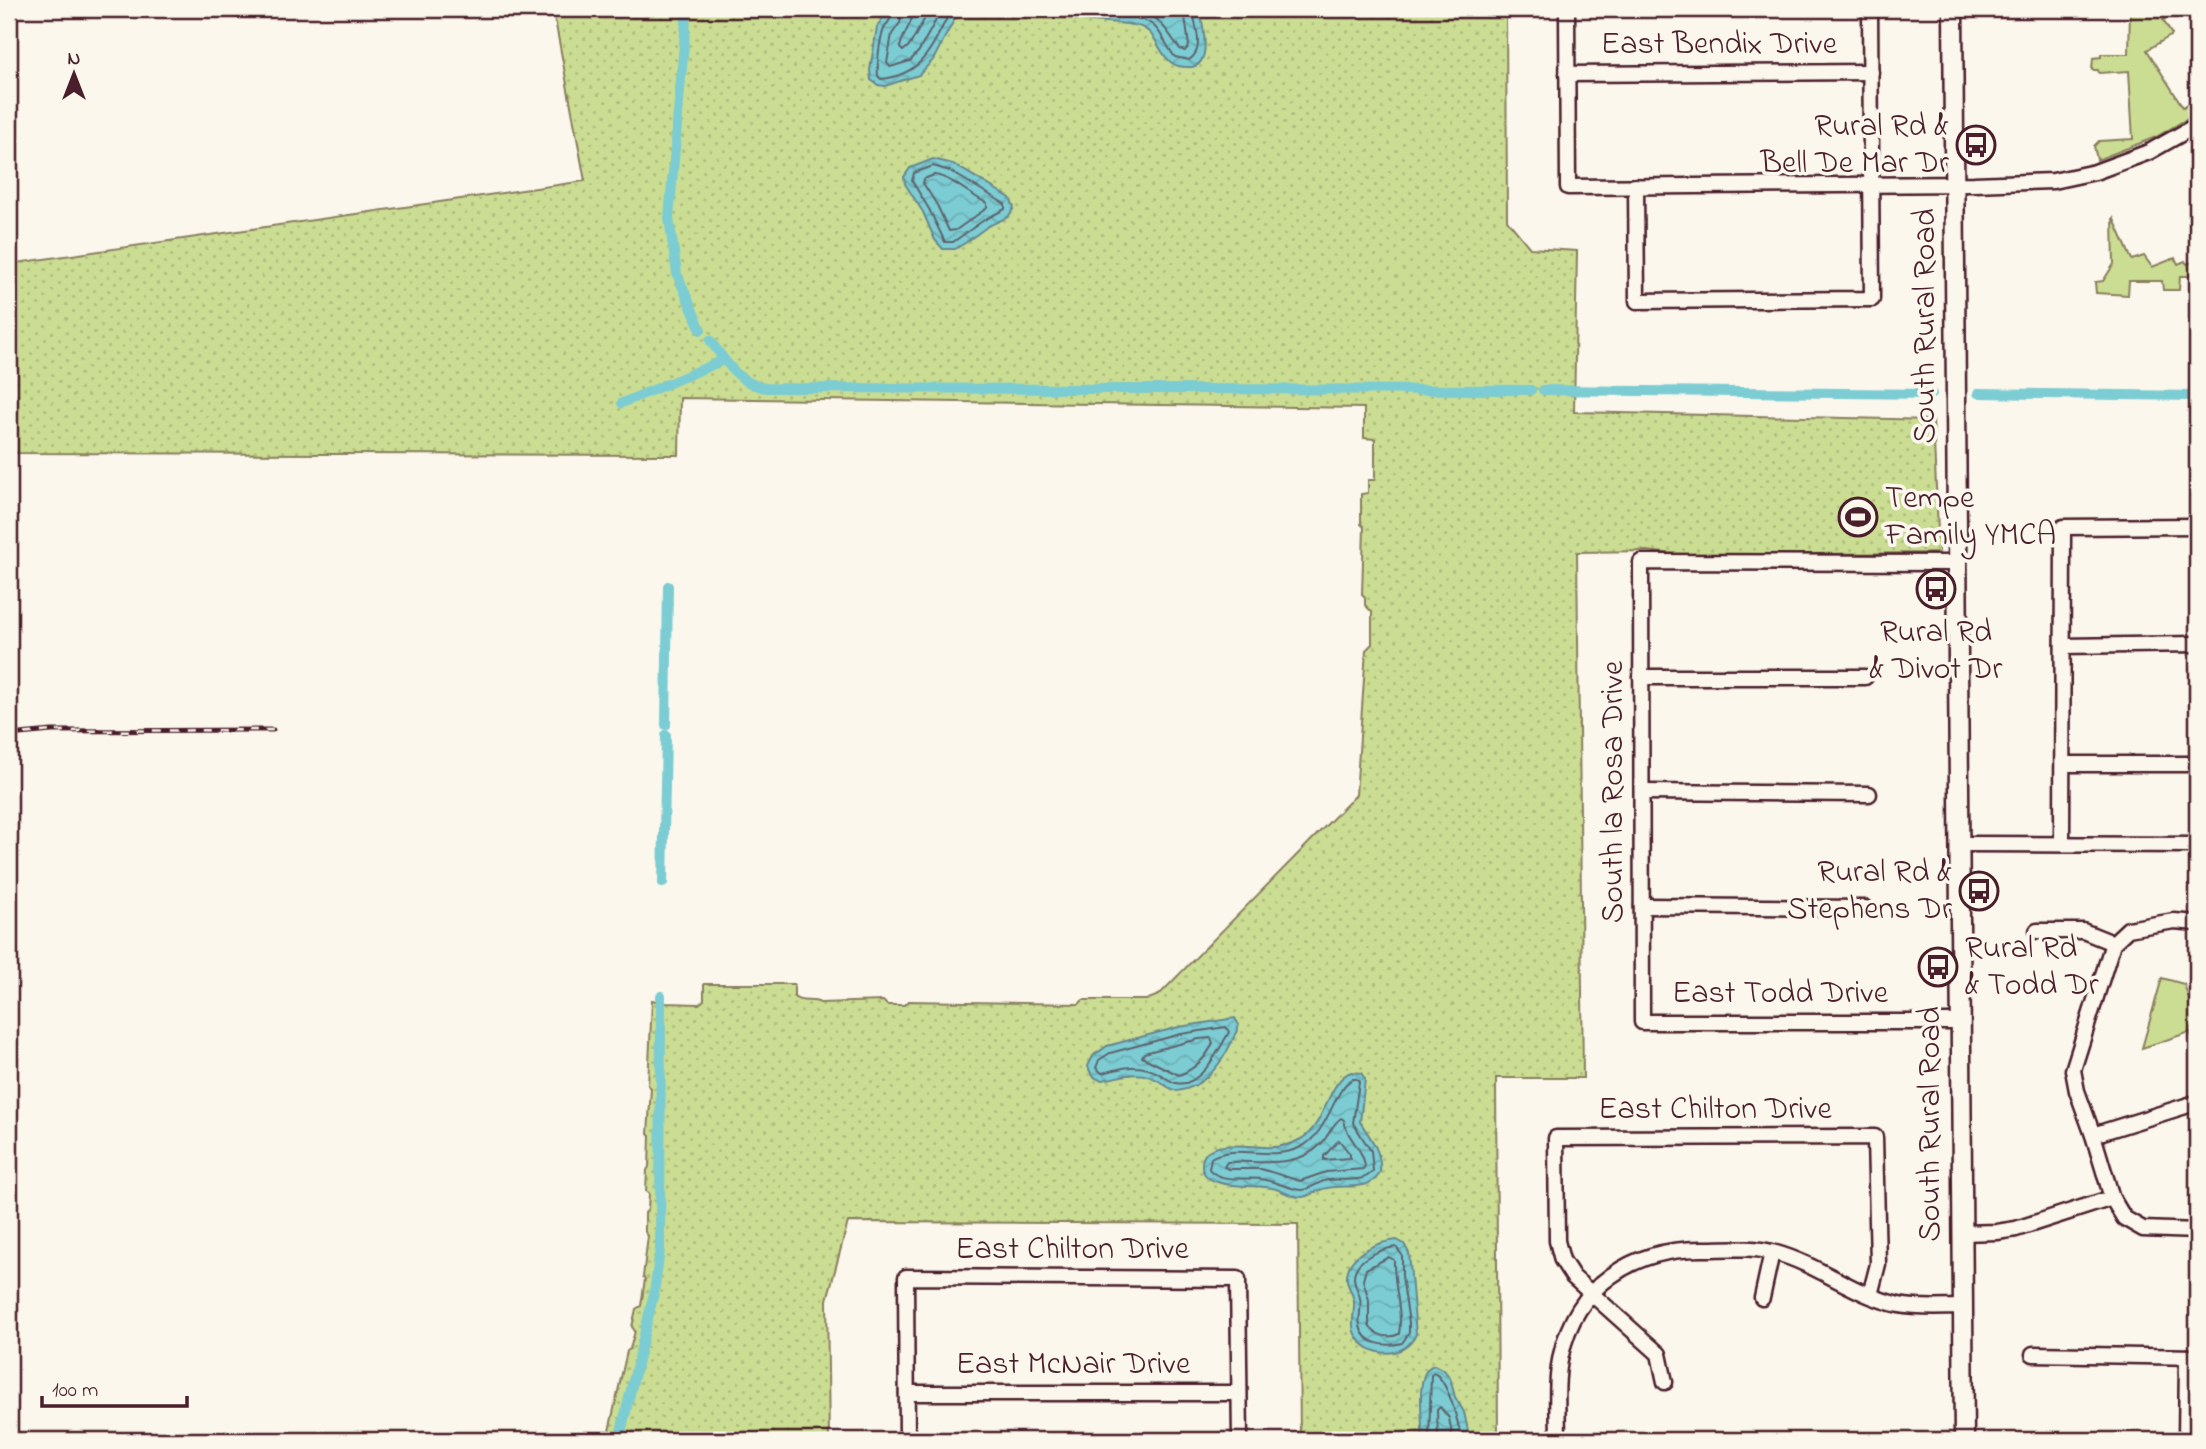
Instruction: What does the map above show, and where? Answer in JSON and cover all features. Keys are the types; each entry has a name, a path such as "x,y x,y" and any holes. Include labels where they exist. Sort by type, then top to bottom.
{"main road":[{"name":"South Rural Road","path":"1953,9 1964,1440"}],"street":[{"path":"1567,9 1568,187 2031,183 2095,172 2149,152 2197,125"},
{"path":"1636,186 1637,301 1872,299 1870,9"},
{"name":"East Bendix Drive","path":"1567,74 1871,72"},
{"path":"2062,844 2063,527 2197,526"},
{"name":"South la Rosa Drive","path":"1642,1022 1641,562 1957,563"},
{"path":"2063,646 2197,645"},
{"path":"1641,677 1865,677"},
{"path":"2063,764 2197,764"},
{"path":"1642,792 1869,794"},
{"path":"1959,844 2197,845"},
{"path":"1642,906 1865,908"},
{"path":"2197,923 2174,921 2128,929 2113,943 2073,1070 2077,1091 2094,1135 2112,1198 2123,1218 2143,1229 2197,1231"},
{"path":"2037,931 2083,931 2113,943"},
{"name":"East Todd Drive","path":"1642,1022 1960,1022"},
{"path":"2094,1135 2192,1104"},
{"name":"East Chilton Drive","path":"1591,1294 1573,1278 1562,1260 1557,1241 1556,1139 1875,1137 1878,1264 1870,1295"},
{"path":"1961,1233 2016,1229 2112,1198"},
{"path":"1558,1440 1558,1378 1561,1353 1572,1322 1598,1286 1620,1268 1650,1255 1677,1249 1746,1249 1772,1252 1800,1260 1847,1286 1901,1305 1963,1307"},
{"path":"1762,1298 1772,1252"},
{"name":"East Chilton Drive","path":"907,1393 906,1278 1238,1279 1240,1393"},
{"path":"1591,1294 1659,1354 1665,1382"},
{"path":"2034,1354 2192,1357 2186,1440"},
{"path":"907,1393 907,1440"},
{"name":"East McNair Drive","path":"907,1393 1240,1393"},
{"path":"1240,1393 1240,1440"}],"green space":[{"path":"553,9 1506,9 1507,220 1530,248 1577,251 1574,412 1933,420 1939,553 1681,555 1647,551 1577,552 1583,1078 1496,1078 1498,1440 1300,1440 1298,1224 848,1222 827,1300 829,1440 607,1440 627,1351 635,1331 632,1327 636,1309 641,1306 645,1279 652,1000 699,1004 704,1000 704,984 794,984 794,997 800,1000 820,1003 883,1001 887,1005 904,1005 908,1001 1079,1004 1083,1000 1146,1000 1159,995 1356,795 1366,650 1372,644 1372,612 1365,605 1362,595 1364,527 1361,524 1361,494 1368,493 1368,480 1375,480 1375,439 1364,438 1364,408 680,398 679,455 9,453 9,264 585,181"},
{"path":"2130,9 2181,9 2163,20 2172,35 2147,50 2183,107 2197,98 2197,113 2156,137 2097,160 2094,146 2099,141 2133,139 2129,71 2099,73 2098,70 2092,70 2093,58 2101,57 2101,54 2129,54"},
{"path":"2113,217 2132,260 2144,256 2152,267 2175,258 2178,264 2197,260 2197,276 2180,276 2179,290 2163,290 2162,281 2129,281 2128,295 2096,293 2095,282 2103,281 2114,264"},
{"path":"2162,978 2184,984 2193,1010 2197,1013 2197,1051 2190,1032 2142,1048"}],"water":[{"path":"888,9 960,9 933,60 919,75 885,86 871,80 870,70 877,27"},
{"path":"1047,9 1200,9 1204,53 1196,66 1177,66 1167,59 1151,34 1141,27 1077,20 1054,14"},
{"path":"933,159 953,164 1010,198 1014,208 1008,217 988,226 955,249 943,249 935,240 923,212 905,184 904,177 910,168"},
{"path":"1235,1018 1239,1025 1223,1058 1208,1076 1189,1088 1177,1091 1143,1075 1102,1080 1091,1074 1089,1069 1093,1056 1107,1046 1179,1027"},
{"path":"1351,1072 1361,1073 1365,1079 1360,1122 1375,1146 1380,1165 1380,1172 1371,1182 1324,1189 1298,1197 1272,1188 1220,1183 1205,1174 1202,1166 1204,1157 1217,1147 1274,1147 1301,1139 1316,1124 1337,1084"},
{"path":"1397,1240 1404,1244 1409,1253 1416,1334 1404,1348 1386,1353 1368,1348 1355,1334 1354,1301 1347,1280 1351,1263 1363,1251"},
{"path":"1434,1365 1444,1370 1450,1378 1455,1397 1464,1412 1470,1440 1422,1440 1422,1387 1428,1369"}],"waterway":[{"path":"687,9 669,218 677,274 701,330"},
{"path":"710,340 740,377 766,388 1531,390"},
{"path":"622,403 724,360"},
{"path":"1543,390 1932,394"},
{"path":"1978,393 2197,396"},
{"path":"666,725 668,586"},
{"path":"663,883 666,735"},
{"path":"619,1440 654,1293 660,1250 661,996"}],"railway":[{"path":"9,735 52,731 273,730"}],"place":[{"name":"Rural Rd & Bell De Mar Dr","path":"1976,145"},
{"name":"Tempe Family YMCA","path":"1858,517"},
{"name":"Rural Rd & Divot Dr","path":"1936,589"},
{"name":"Rural Rd & Stephens Dr","path":"1979,891"},
{"name":"Rural Rd & Todd Dr","path":"1938,967"}]}
